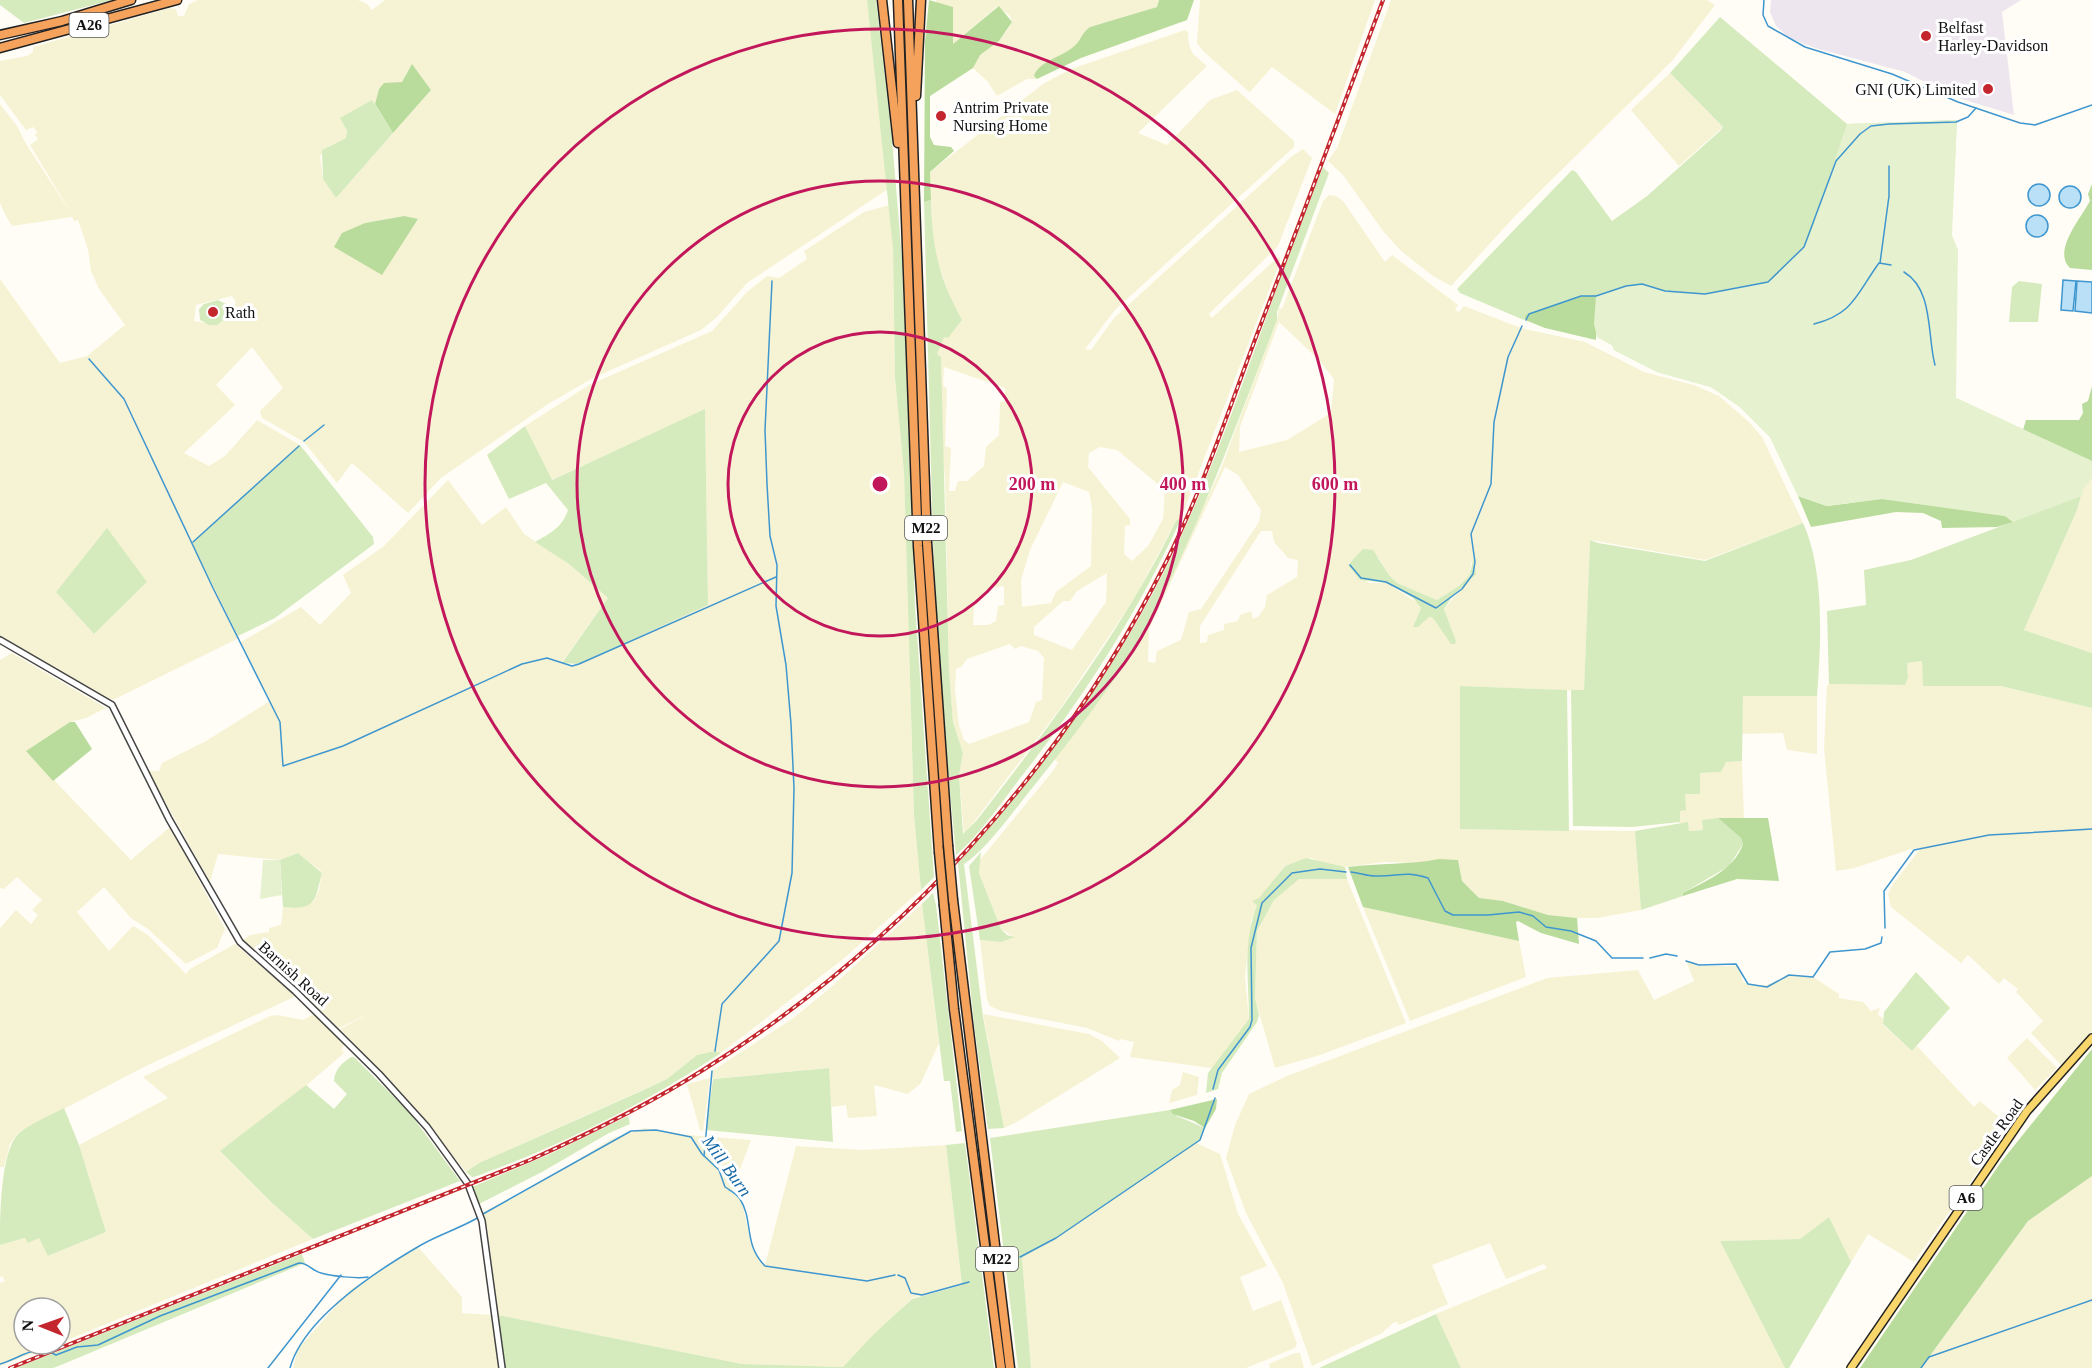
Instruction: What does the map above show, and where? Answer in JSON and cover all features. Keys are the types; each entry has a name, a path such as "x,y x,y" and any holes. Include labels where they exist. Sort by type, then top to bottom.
{"highway":[{"name":"A26","path":"0,48 22,36 131,0"},
{"name":"A26","path":"0,34 22,36 76,29 177,0"},
{"path":"882,0 892,76 908,263"},
{"name":"M22","path":"898,0 924,646 939,852 944,906 978,1150 1001,1368"},
{"name":"M22","path":"908,0 927,543 948,845 974,1118"},
{"path":"915,210 921,0"},
{"name":"M22","path":"978,1150 1010,1368"}],"main road":[{"name":"Castle Road","path":"1851,1368 2027,1111 2092,1038"}],"street":[{"name":"Barnish Road","path":"0,640 112,705 169,819 235,936 328,1022 427,1127 468,1184 480,1216 502,1368"}],"shaded area":[{"path":"198,0 358,0 367,4 372,10 385,0 867,0 888,189 747,283 716,318 701,330 593,378 548,404 441,478 408,513 352,463 337,483 304,442 262,418 260,411 283,388 252,347 216,385 235,405 184,453 209,466 225,456 257,420 300,445 193,543 239,638 115,699 109,699 12,646 0,636 0,279 60,363 87,356 125,325 99,289 91,271 88,249 78,220 74,221 72,217 12,226 6,216 0,203 0,104 17,126 26,144 71,213 30,145 38,139 35,135 37,132 33,127 26,130 0,95 0,61 27,56 33,52 33,47 170,8 176,9 178,16 184,16 189,4","holes":["412,64 431,90 336,198 323,179 320,156 329,146 346,138 347,132 344,126 372,100 375,104 379,89 384,84 402,82","404,216 418,220 402,242 361,262 334,247 365,223","232,296 236,302 229,316 217,325 194,321 196,305","107,529 146,583 94,634 56,592"]},
{"path":"936,0 1159,0 1157,7 1090,27 1073,48 1041,66 1034,76 1037,79 1027,79 997,96 988,82 973,68 979,55 999,41 1008,29 1012,22 1010,16 998,6 953,44 949,6 937,4"},
{"path":"1200,0 1375,0 1335,114 1272,67 1250,92 1248,91 1197,43"},
{"path":"1391,0 1707,0 1715,5 1672,61 1516,215 1451,286 1433,276 1401,251 1383,231 1343,175 1328,161 1337,148"},
{"path":"1771,0 2021,0 2002,12 2014,115 1952,96 1905,72 1815,48 1789,38 1776,26 1770,12"},
{"path":"1185,30 1188,32 1189,45 1193,54 1207,66 1138,133 1167,145 1210,100 1237,90 1294,141 1294,147 1115,310 1085,349 1091,350 1114,318 1291,157 1303,149 1312,158 1278,246 1209,314 1212,318 1278,257 1281,259 1180,521 1176,521 1134,599 1062,706 964,835 959,775 963,753 953,722 949,671 941,357 937,354 952,302 933,249 930,172 1043,84 1071,69","holes":["944,367 1005,388 1005,401 1000,402 999,435 986,447 984,466 967,481 958,481 955,491 949,491 951,448 945,446 947,389 943,385","1100,447 1117,450 1165,490 1163,519 1148,546 1132,561 1124,554 1125,526 1130,525 1130,519 1088,467 1089,453","1063,482 1089,492 1092,508 1091,566 1056,592 1051,603 1022,607 1021,580 1030,550","1107,573 1106,602 1072,650 1034,635 1034,627 1063,601 1070,601 1077,591","1004,586 1004,605 998,606 996,621 988,625 973,625 974,607 992,588","1010,644 1015,649 1021,646 1038,651 1044,658 1042,700 1036,702 1029,722 969,744 964,740 959,725 955,690 956,669 961,667 967,659"]},
{"path":"1670,73 1723,127 1679,166 1631,110"},
{"path":"1329,195 1336,196 1343,201 1385,262 1392,255 1458,305 1455,310 1459,312 1464,306 1521,328 1585,342 1644,372 1694,385 1719,396 1749,422 1762,437 1803,523 1705,560 1590,540 1584,691 1460,686 1460,829 1635,831 1641,910 1597,918 1577,918 1548,915 1503,901 1486,901 1479,898 1462,881 1458,860 1385,862 1345,867 1325,864 1311,858 1284,866 1257,905 1251,921 1245,977 1249,1019 1215,1066 1211,1068 1130,1057 1134,1042 1120,1039 1119,1041 1087,1028 1001,1011 990,1006 987,1000 980,940 1001,942 1014,937 1001,929 979,873 980,860 1052,772 1058,763 1055,759 1109,685 1147,625 1220,471 1277,320 1279,308 1282,309 1323,201","holes":["1279,322 1319,360 1334,379 1331,413 1287,440 1239,452 1240,427","1225,467 1238,475 1261,510 1259,522 1201,609 1189,612 1181,640 1157,651 1155,663 1148,662 1149,629","1261,531 1272,531 1274,542 1288,558 1298,560 1297,577 1267,595 1265,607 1259,616 1253,619 1251,611 1240,615 1238,621 1224,624 1224,630 1208,635 1207,642 1200,643 1200,626","1357,557 1379,558 1389,575 1397,583 1437,600 1459,586 1469,576 1472,559 1472,577 1444,609 1456,641 1455,644 1451,643 1433,618 1429,617 1413,627 1421,608 1419,604 1387,583 1369,583 1353,572 1349,563"]},
{"path":"890,205 895,378 904,473 914,815 921,890 842,960 721,1053 715,1051 697,1055 667,1079 479,1163 466,1172 406,1099 340,1029 373,1012 339,1028 273,964 243,940 250,935 269,932 269,928 281,925 283,907 291,908 313,902 319,890 322,872 298,853 280,860 218,854 210,882 148,771 159,771 162,763 206,741 270,701 241,642 301,607 320,625 351,593 343,575 384,546 448,480 482,525 506,507 524,534 569,564 608,598 562,662 572,666 579,664 708,605 705,410 551,480 525,426 589,385 712,331 747,292 767,276 779,278 807,259 804,251 864,212"},
{"path":"2092,477 2092,653 2024,630 2077,510 2083,489"},
{"path":"12,653 106,708 86,718 70,722 26,751 131,860 170,827 225,929 217,948 186,964 148,929 131,918 104,887 77,912 109,951 133,926 148,935 186,974 190,969 235,944 296,996 142,1068 18,1133 10,1144 4,1167 0,1167 0,928 16,910 31,924 38,915 32,910 42,900 17,877 4,889 0,888 0,660"},
{"path":"1922,661 1924,686 2001,686 2092,708 2092,1031 2061,1065 2031,1033 2043,1021 2016,992 2018,989 2004,978 1999,984 1968,955 1961,963 1891,907 1888,894 1893,884 1921,848 1911,849 1855,868 1836,871 1824,748 1827,686 1829,684 1905,685 1908,677 1907,663"},
{"path":"1743,696 1817,696 1817,754 1787,750 1783,733 1742,734"},
{"path":"1742,761 1744,819 1703,820 1703,830 1689,831 1688,823 1680,823 1680,811 1685,794 1700,773 1720,772 1726,762"},
{"path":"1324,878 1347,879 1406,1023 1320,1055 1275,1068 1255,998 1257,931 1274,900 1294,881"},
{"path":"922,904 939,1043 921,1083 908,1094 874,1085 877,1116 848,1118 846,1105 831,1107 828,1068 711,1079 712,1071 792,1019 829,989"},
{"path":"1363,907 1519,941 1526,977 1410,1021"},
{"path":"1686,961 1694,962 1697,966 1739,966 1743,982 1753,985 1767,985 1789,975 1813,977 1839,994 1839,998 1863,1002 1871,1011 1880,1008 1878,1015 1883,1018 1883,1025 1912,1051 1917,1046 1974,1107 1980,1101 2010,1126 1914,1262 1868,1234 1851,1262 1829,1217 1800,1239 1720,1241 1785,1368 1461,1368 1436,1314 1547,1268 1544,1264 1506,1279 1490,1243 1432,1265 1448,1304 1399,1325 1397,1322 1393,1323 1382,1333 1312,1366 1283,1283 1246,1213 1226,1158 1235,1125 1249,1094 1287,1076 1547,978 1638,970 1654,1000 1694,981"},
{"path":"314,1014 344,1044 342,1050 344,1053 287,1102 220,1151 271,1202 313,1239 72,1338 72,1296 12,1296 12,1356 26,1356 0,1366 0,1283 5,1281 2,1276 0,1277 0,1245 26,1238 39,1238 49,1256 106,1232 79,1145 168,1098 143,1077 270,1016 278,1015 303,1020"},
{"path":"983,1014 1089,1034 1102,1041 1120,1058 1004,1128"},
{"path":"2027,1038 2057,1068 2035,1090 2007,1058"},
{"path":"1183,1072 1199,1077 1197,1095 1169,1103 1172,1090 1180,1085"},
{"path":"710,1078 703,1131 700,1130 687,1084"},
{"path":"644,1128 689,1135 751,1140 732,1191 742,1202 752,1248 765,1265 796,1146 863,1150 946,1145 962,1285 912,1298 843,1367 742,1364 498,1315 487,1227 482,1213 557,1173 611,1139"},
{"path":"1194,1142 1220,1154 1238,1214 1267,1266 1240,1277 1253,1311 1281,1300 1297,1344 1295,1348 1246,1368 1031,1368 1022,1258 1081,1222"},
{"path":"2092,1176 2092,1368 1921,1368 2028,1221"},
{"path":"418,1247 462,1297 462,1313 492,1315 498,1368 293,1368 298,1349 350,1290"},
{"path":"1300,1353 1304,1368 1270,1368 1269,1364"}],"green space":[{"path":"0,0 112,0 24,23 0,5"},
{"path":"867,0 876,0 892,139 902,259 915,606 934,877 921,890 914,815 904,473 895,378 893,249"},
{"path":"929,0 953,7 953,44 999,6 1012,22 999,41 980,55 973,68 930,96 930,137 934,145 951,147 954,151 930,172 931,200 924,202 925,42"},
{"path":"1159,0 1194,0 1187,20 1081,58 1037,79 1034,76 1040,67 1075,46 1090,27 1157,7"},
{"path":"1720,17 1847,124 1957,120 1945,365 1956,398 2092,461 2092,477 2083,489 2077,510 2024,630 2092,653 2092,708 2001,686 1923,686 1922,661 1907,663 1908,677 1905,685 1829,684 1827,611 1866,605 1864,570 1911,560 2012,522 1798,496 1770,437 1740,407 1711,387 1657,372 1614,350 1612,345 1597,337 1594,324 1581,296 1529,313 1524,320 1460,293 1457,289 1572,170 1576,172 1612,221 1647,196 1720,131 1723,127 1670,73"},
{"path":"412,64 431,90 393,133 375,104 379,89 384,83 402,82"},
{"path":"372,100 393,133 336,198 323,179 322,150 346,138 347,131 340,118"},
{"path":"1957,120 1952,235 1958,250 1956,398 2092,461 2092,477 2083,489 2082,496 2013,522 2005,516 1882,499 1827,506 1798,496 1770,437 1740,407 1711,387 1657,372 1614,350 1612,345 1597,337 1594,324 1596,296 1626,286 1642,284 1665,291 1705,294 1768,282 1804,247 1810,235 1847,124"},
{"path":"1323,167 1329,173 1277,312 1277,320 1201,512 1148,624 1108,688 1064,748 991,839 964,864 983,1017 1004,1128 988,1129 974,1024 958,863 1017,794 1072,722 1122,647 1166,568 1210,470"},
{"path":"2092,184 2092,270 2070,268 2065,261 2066,244 2090,201 2088,194"},
{"path":"931,200 938,262 962,320 948,338 944,337 937,354 941,357 949,671 953,722 963,753 959,775 963,834 1004,785 1084,675 1133,600 1176,521 1179,519 1180,521 1146,589 1088,685 990,818 956,855 942,707 933,543 924,202"},
{"path":"404,216 418,219 382,275 334,247 342,233 365,223"},
{"path":"2019,281 2042,284 2038,322 2009,322 2012,287"},
{"path":"1581,296 1596,296 1596,340 1545,328 1525,320 1525,316 1529,313"},
{"path":"218,300 232,307 229,316 217,325 209,325 200,320 199,309 204,304"},
{"path":"2092,386 2092,461 2023,430 2026,420 2079,420 2083,413 2082,404 2088,401"},
{"path":"705,409 708,605 579,664 562,663 608,598 569,564 535,542 559,526 568,510 546,483 509,499 487,455 525,426 552,480"},
{"path":"300,445 373,537 374,544 275,618 238,636 192,543"},
{"path":"1798,496 1827,506 1882,499 2005,516 2013,522 1997,527 1942,528 1941,521 1923,513 1896,512 1811,527"},
{"path":"1803,523 1815,563 1820,608 1817,696 1743,696 1742,761 1726,762 1721,772 1700,773 1700,794 1685,794 1686,810 1680,811 1680,822 1632,827 1573,826 1571,690 1584,690 1590,540 1705,561"},
{"path":"107,528 147,582 94,634 56,592"},
{"path":"1363,549 1373,550 1397,583 1437,600 1459,586 1469,576 1474,558 1476,574 1452,597 1444,609 1456,641 1455,644 1451,644 1433,618 1429,617 1418,627 1413,627 1421,608 1413,598 1387,583 1360,580 1348,565"},
{"path":"1460,686 1567,690 1569,831 1460,829"},
{"path":"70,722 75,722 92,749 53,781 26,751"},
{"path":"1718,818 1741,838 1743,844 1729,866 1683,893 1683,896 1641,910 1635,831 1688,822 1689,831 1703,830 1702,820"},
{"path":"1718,818 1768,818 1779,881 1737,879 1683,896 1683,893 1726,868 1739,853 1743,844 1741,838"},
{"path":"981,852 979,873 1001,929 1007,935 1015,937 1001,942 980,940 969,866"},
{"path":"298,853 322,873 318,890 313,901 308,905 294,908 283,907 280,860"},
{"path":"1306,858 1345,867 1347,879 1299,879 1274,900 1257,931 1255,998 1259,1015 1257,1022 1222,1073 1218,1089 1206,1093 1208,1073 1249,1019 1248,948 1252,919 1257,905 1252,901 1259,898 1285,866"},
{"path":"1439,859 1458,860 1462,881 1479,898 1503,901 1548,915 1577,918 1579,944 1541,933 1518,921 1516,922 1519,941 1363,907 1348,867"},
{"path":"263,860 280,860 282,895 260,899"},
{"path":"933,893 962,1131 956,1132 950,1081 944,1081 922,904"},
{"path":"1916,972 1950,1008 1912,1051 1883,1024 1884,1012"},
{"path":"2092,1049 2092,1176 2028,1221 1921,1368 1860,1368 2001,1162"},
{"path":"715,1051 721,1053 633,1106 572,1137 477,1176 472,1177 466,1172 479,1163 667,1079 697,1055"},
{"path":"354,1057 409,1112 460,1181 313,1239 271,1202 220,1151 306,1085 334,1109 347,1094 334,1081 336,1073 341,1065"},
{"path":"829,1068 833,1142 706,1130 713,1079"},
{"path":"1217,1099 1216,1109 1205,1128 1194,1121 1173,1114 1170,1110"},
{"path":"64,1108 79,1145 106,1232 48,1256 39,1238 28,1243 25,1238 0,1245 2,1186 8,1154 13,1142 24,1129"},
{"path":"1170,1110 1177,1116 1205,1128 1200,1140 1070,1229 1022,1258 1031,1368 1018,1368 990,1138"},
{"path":"628,1116 630,1124 609,1133 542,1172 479,1204 472,1187 548,1155"},
{"path":"965,1143 994,1368 504,1368 498,1315 742,1364 843,1367 912,1299 962,1285 946,1145"},
{"path":"1829,1217 1851,1262 1789,1368 1785,1368 1720,1241 1800,1239"},
{"path":"302,1254 305,1263 61,1365 53,1368 16,1368 46,1356 72,1356 72,1346"},
{"path":"1436,1314 1461,1368 1319,1368"}],"water":[{"path":"2039,184 2047,187 2050,195 2047,203 2039,206 2031,203 2028,195 2031,187"},
{"path":"2070,186 2078,189 2081,197 2078,205 2070,208 2062,205 2059,197 2062,189"},
{"path":"2037,215 2045,218 2048,226 2045,234 2037,237 2029,234 2026,226 2029,218"},
{"path":"2063,280 2076,281 2073,311 2061,310"},
{"path":"2077,281 2092,282 2092,313 2075,311"}],"waterway":[{"path":"1764,0 1763,15 1768,26 1805,47 1892,74 1958,102 2020,123 2035,125 2092,105"},
{"path":"1526,320 1529,314 1581,296 1596,296 1626,286 1642,284 1665,291 1705,294 1768,282 1804,247 1836,161 1860,134 1871,126 1956,122 1968,117 1976,108"},
{"path":"1880,263 1889,196 1889,166"},
{"path":"1814,324 1827,320 1846,308 1879,263 1891,265"},
{"path":"1904,272 1914,280 1925,302 1935,365"},
{"path":"715,1051 722,1004 779,941 792,873 794,788 791,724 786,665 776,606 777,565 770,536 765,430 772,281"},
{"path":"1350,565 1361,578 1386,582 1436,608 1462,589 1473,574 1475,562 1471,534 1491,484 1494,422 1508,357 1522,326"},
{"path":"89,359 124,399 213,588 280,722 283,766 343,746 522,664 547,658 572,666 579,664 776,577"},
{"path":"304,441 324,425"},
{"path":"193,542 299,446"},
{"path":"1885,928 1884,891 1914,850 1989,835 2092,829"},
{"path":"1213,1089 1218,1070 1250,1027 1252,1020 1251,948 1262,903 1292,873 1320,869 1346,872"},
{"path":"1351,872 1372,876 1407,874 1428,878 1445,911 1453,915 1519,912 1533,916 1546,927 1571,931 1596,941 1612,958 1643,958"},
{"path":"1686,961 1699,965 1736,964 1748,984 1767,987 1789,975 1813,977 1830,952 1865,949 1881,943 1882,937"},
{"path":"1650,958 1666,954 1677,956"},
{"path":"704,1156 712,1071"},
{"path":"1020,1257 1056,1238 1200,1140 1215,1098"},
{"name":"Mill Burn","path":"483,1214 631,1131 656,1130 691,1137 702,1154 719,1170 725,1187 737,1195 744,1207 751,1241 758,1258 765,1266 867,1281 895,1275"},
{"path":"290,1368 298,1349 310,1331 326,1313 364,1281 421,1245 479,1217"},
{"path":"0,1364 35,1351 41,1350 56,1355 77,1347 98,1345 160,1316 299,1263 326,1274 368,1277"},
{"path":"268,1368 341,1275"},
{"path":"898,1275 905,1278 911,1293 922,1295 969,1282"},
{"path":"1921,1368 1929,1357 2092,1300"}],"railway":[{"path":"10,1368 530,1160 618,1118 682,1083 775,1022 844,968 909,910 970,847 1027,780 1079,710 1126,636 1167,560 1214,450 1383,0"}],"place":[{"name":"Belfast Harley-Davidson","path":"1926,36"},
{"name":"GNI (UK) Limited","path":"1988,89"},
{"name":"Antrim Private Nursing Home","path":"941,116"},
{"name":"Rath","path":"213,312"}]}
